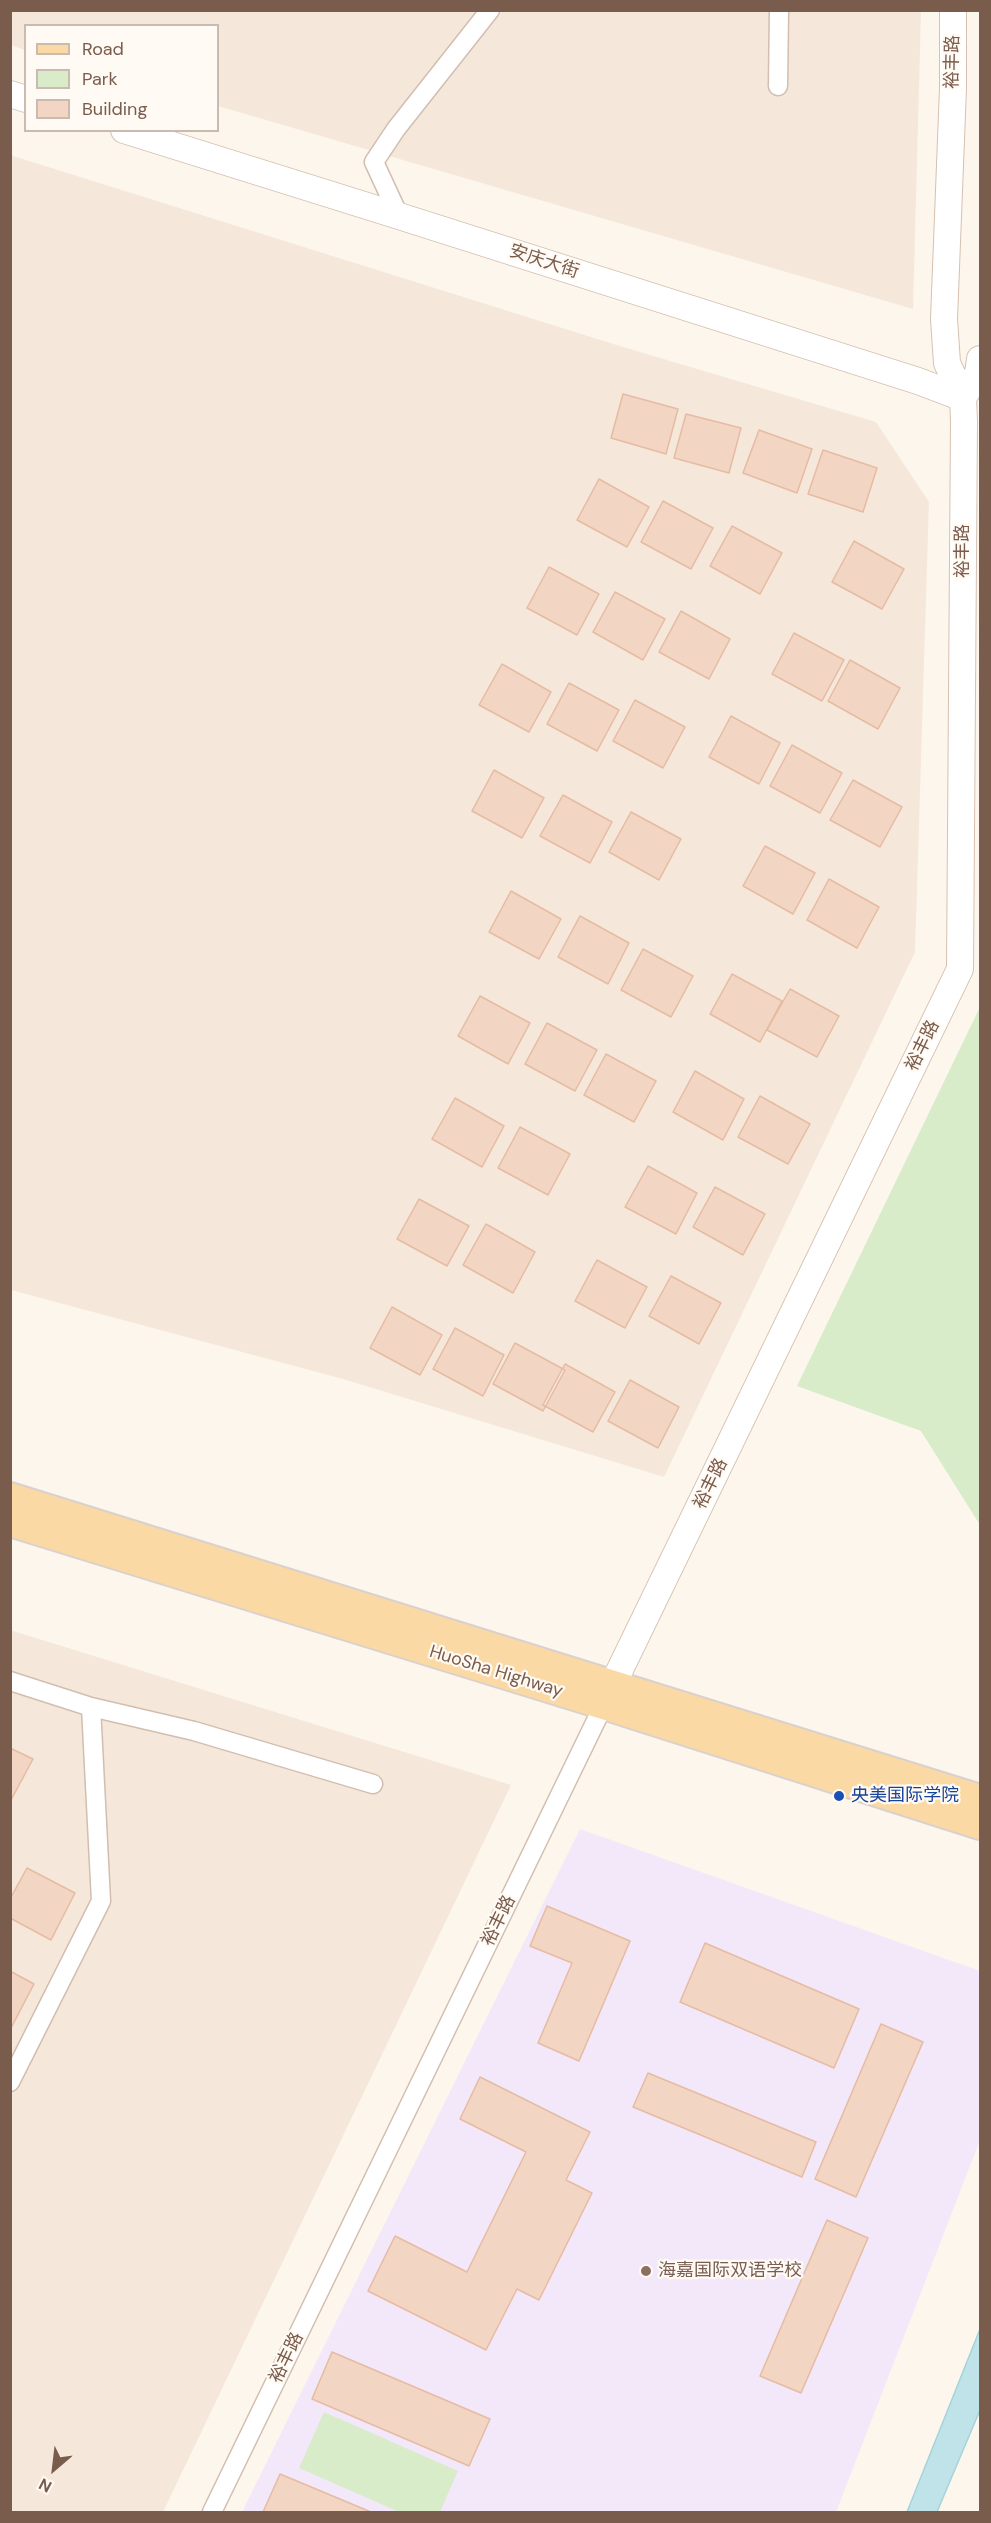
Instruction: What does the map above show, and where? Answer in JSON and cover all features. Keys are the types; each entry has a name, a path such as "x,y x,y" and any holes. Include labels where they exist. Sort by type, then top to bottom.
{"main road":[{"name":"HuoSha Highway","path":"10,1497 609,1694 981,1825"},
{"name":"HuoSha Highway","path":"10,1522 981,1799"}],"street":[{"path":"399,216 374,162 396,129 490,10"},
{"path":"778,86 779,10"},
{"name":"裕丰路","path":"212,2512 960,969 963,398 946,363 944,319 953,88 953,10"},
{"name":"安庆大街","path":"130,132 918,381 963,398"},
{"path":"963,398 978,373 981,359"},
{"path":"10,1681 91,1707 194,1731 373,1784"},
{"path":"10,2082 101,1901 91,1707"}],"shaded area":[{"path":"10,11 921,11 913,309 219,106 219,24 24,24 24,50 11,45"},
{"path":"10,155 623,347 876,422 929,502 915,952 664,1477 343,1379 11,1290"},
{"path":"10,1630 511,1785 163,2512 11,2512"},
{"name":"海嘉国际双语学校","path":"580,1829 980,1971 980,2140 836,2512 242,2512"}],"green space":[{"path":"980,1007 980,1525 921,1431 797,1386"},
{"path":"324,2412 458,2471 440,2512 399,2512 299,2468"}],"water":[{"path":"980,2329 980,2410 937,2512 907,2512"}],"building":[{"path":"623,394 678,409 666,454 611,438"},
{"path":"686,414 741,428 729,473 674,458"},
{"path":"759,430 812,449 797,493 743,473"},
{"path":"823,450 877,468 863,512 808,494"},
{"path":"599,479 649,507 627,547 577,520"},
{"path":"663,501 713,528 691,569 641,542"},
{"path":"732,526 782,553 760,594 710,566"},
{"path":"854,541 904,569 882,609 832,582"},
{"path":"549,567 599,594 577,635 527,608"},
{"path":"615,592 665,619 643,660 593,632"},
{"path":"681,611 730,639 709,679 659,652"},
{"path":"794,633 844,660 822,701 772,674"},
{"path":"850,660 900,688 878,729 828,701"},
{"path":"502,664 551,692 529,732 479,705"},
{"path":"569,683 619,710 597,751 547,724"},
{"path":"635,700 685,727 663,768 613,741"},
{"path":"731,716 780,743 759,784 709,757"},
{"path":"792,745 842,773 820,813 770,786"},
{"path":"494,770 544,798 522,838 472,811"},
{"path":"853,780 902,807 880,847 830,820"},
{"path":"563,795 612,822 590,863 540,836"},
{"path":"631,812 681,839 659,880 609,852"},
{"path":"765,846 815,873 793,914 743,886"},
{"path":"829,879 879,907 857,948 807,920"},
{"path":"511,891 561,919 539,959 489,932"},
{"path":"580,916 629,943 608,984 558,957"},
{"path":"643,949 693,976 671,1017 621,990"},
{"path":"732,974 782,1001 760,1042 710,1014"},
{"path":"790,989 839,1016 817,1057 767,1030"},
{"path":"480,996 530,1023 508,1064 458,1036"},
{"path":"547,1023 597,1050 575,1091 525,1064"},
{"path":"606,1054 656,1081 634,1122 584,1095"},
{"path":"695,1071 744,1099 723,1140 673,1112"},
{"path":"760,1096 810,1124 788,1164 738,1137"},
{"path":"455,1098 504,1126 482,1167 432,1139"},
{"path":"520,1127 570,1154 548,1195 498,1168"},
{"path":"648,1166 697,1193 676,1234 625,1207"},
{"path":"715,1187 765,1214 743,1255 693,1227"},
{"path":"419,1199 469,1226 447,1266 397,1239"},
{"path":"486,1224 535,1252 513,1293 463,1265"},
{"path":"597,1260 647,1287 625,1328 575,1301"},
{"path":"671,1276 721,1303 699,1344 649,1316"},
{"path":"392,1307 442,1335 420,1375 370,1348"},
{"path":"455,1328 504,1355 483,1396 433,1369"},
{"path":"515,1343 565,1370 543,1411 493,1384"},
{"path":"565,1364 615,1392 593,1432 543,1405"},
{"path":"630,1380 679,1407 658,1448 608,1421"},
{"path":"10,1748 33,1759 10,1802"},
{"path":"27,1868 75,1893 51,1940 10,1918 10,1899"},
{"path":"547,1906 630,1941 579,2061 538,2043 572,1963 530,1946"},
{"path":"705,1943 859,2009 834,2068 680,2002"},
{"path":"10,1971 34,1984 10,2030"},
{"path":"881,2024 923,2042 856,2197 815,2179"},
{"path":"648,2073 816,2142 802,2177 633,2107"},
{"path":"480,2077 590,2132 566,2180 592,2193 539,2300 517,2289 486,2350 368,2291 395,2236 467,2272 526,2152 460,2119"},
{"path":"827,2220 868,2238 801,2393 760,2376"},
{"path":"332,2352 490,2419 469,2466 312,2399"},
{"path":"280,2474 371,2512 263,2512"}],"place":[{"name":"央美国际学院","path":"839,1796"},
{"name":"海嘉国际双语学校","path":"646,2271"}]}
